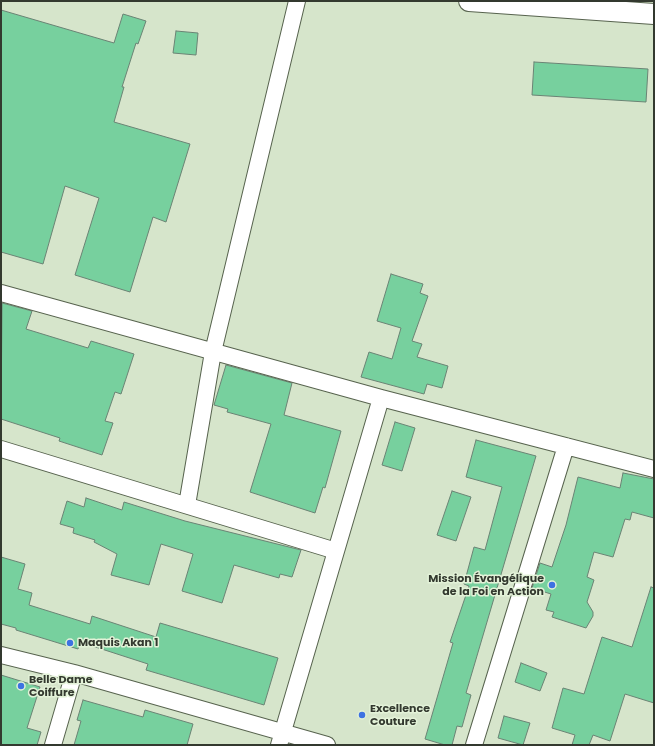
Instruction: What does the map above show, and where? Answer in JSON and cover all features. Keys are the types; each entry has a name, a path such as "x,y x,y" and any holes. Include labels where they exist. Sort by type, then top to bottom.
{"street":[{"path":"187,506 213,352 297,1"},
{"path":"469,1 563,4 654,14"},
{"path":"1,293 381,398 654,469"},
{"path":"280,739 381,398"},
{"path":"474,745 566,446"},
{"path":"1,449 336,551"},
{"path":"1,655 74,673 280,739 327,745"},
{"path":"53,745 74,673"}],"building":[{"path":"1,10 114,43 123,14 146,21 138,44 136,43 122,87 124,87 114,122 190,144 166,222 153,217 130,292 75,275 99,198 65,186 43,264 1,252"},
{"path":"176,31 198,33 196,55 173,53"},
{"path":"534,62 648,69 646,102 532,95"},
{"path":"391,274 423,284 420,293 428,296 412,341 422,344 417,357 448,366 442,388 427,384 424,394 361,377 369,352 392,359 401,328 377,321"},
{"path":"2,303 32,311 26,329 88,348 91,341 134,354 121,394 115,392 105,421 113,423 102,455 59,441 60,438 1,419"},
{"path":"226,365 292,383 284,415 341,431 325,488 323,487 315,513 250,492 271,424 227,412 228,409 214,405"},
{"path":"395,422 415,428 402,471 382,465"},
{"path":"476,440 536,456 466,693 471,695 462,727 457,726 452,745 445,745 425,739 453,643 450,642 469,586 464,584 474,547 485,550 502,487 466,477"},
{"path":"623,473 654,479 654,518 632,512 630,520 625,519 613,557 594,552 587,577 594,580 587,602 593,612 593,616 586,628 552,617 554,612 546,610 551,594 532,588 540,563 552,567 566,525 578,477 620,488"},
{"path":"452,491 471,497 456,541 437,535"},
{"path":"86,498 122,510 124,502 185,521 301,550 292,577 280,574 279,578 234,565 222,603 182,591 193,554 161,544 149,585 111,575 117,554 94,542 95,540 73,533 74,528 60,524 67,501 84,507"},
{"path":"1,557 25,564 18,589 32,593 29,605 90,624 92,616 156,637 160,623 278,658 264,705 146,670 148,664 80,642 78,649 1,624"},
{"path":"651,587 654,588 654,703 625,694 610,741 593,735 589,745 572,745 575,735 552,728 563,688 584,694 602,637 632,647"},
{"path":"521,663 547,673 540,691 515,682"},
{"path":"1,675 40,687 27,728 41,732 37,745 1,745"},
{"path":"83,700 143,717 145,710 193,724 187,745 74,745 81,721 77,720"},
{"path":"504,716 530,723 523,745 498,738"}],"place":[{"name":"Mission Évangélique de la Foi en Action","path":"552,585"},
{"name":"Maquis Akan 1","path":"70,643"},
{"name":"Belle Dame Coiffure","path":"21,686"},
{"name":"Excellence Couture","path":"362,715"}]}
